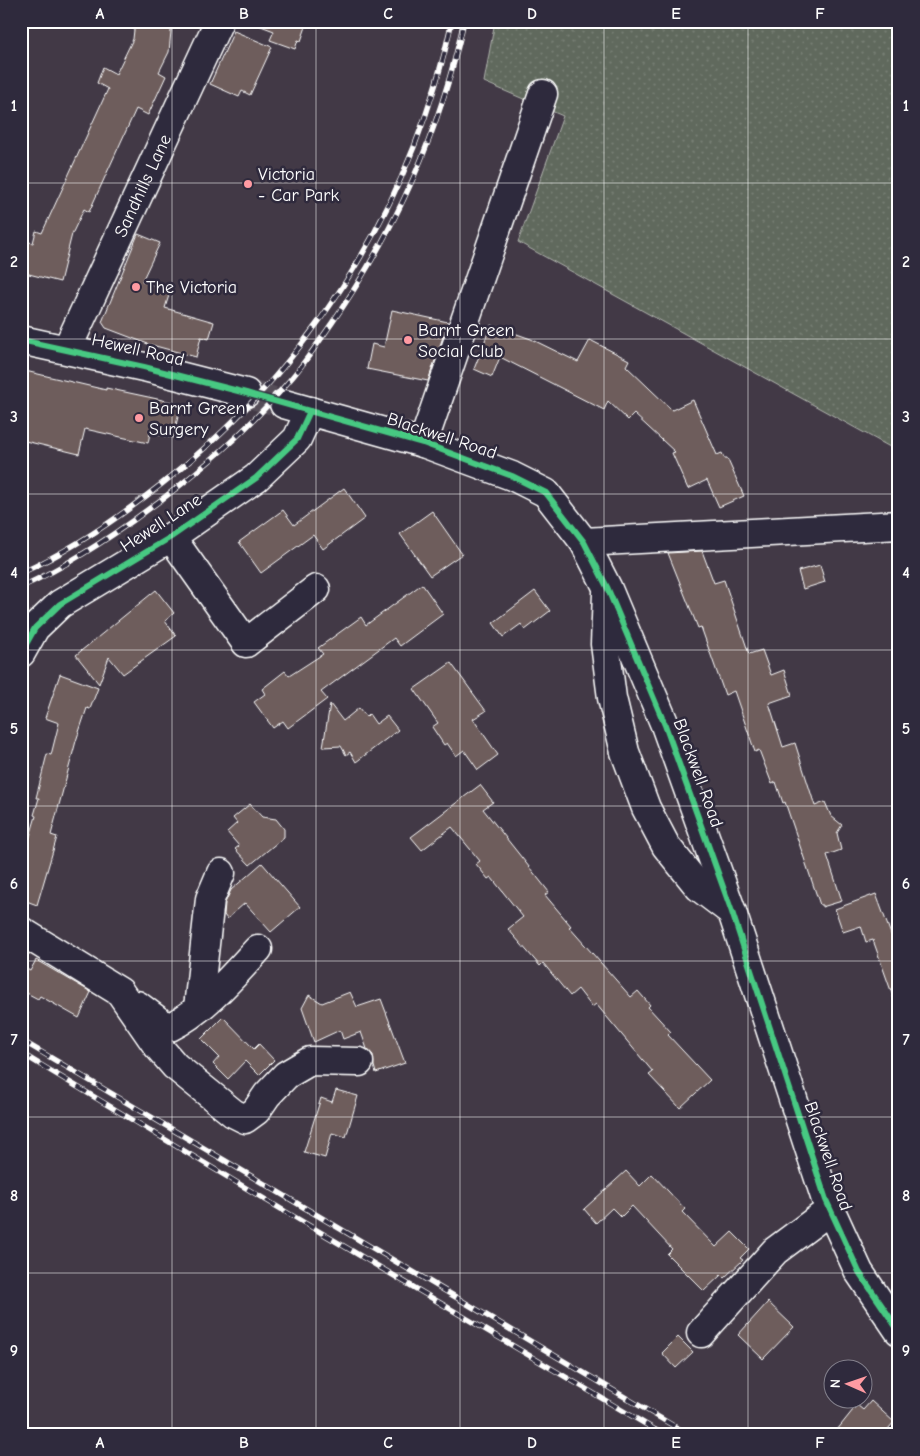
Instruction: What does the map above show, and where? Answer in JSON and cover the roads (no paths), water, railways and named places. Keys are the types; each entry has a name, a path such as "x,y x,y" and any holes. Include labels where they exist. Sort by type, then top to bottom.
{"street":[{"name":"Sandhills Lane","path":"67,349 219,21"},
{"path":"423,443 543,94"},
{"name":"Hewell Road","path":"21,340 67,349 246,393"},
{"name":"Blackwell Road","path":"284,404 423,443 512,476 546,493 584,542 608,587 665,725 732,912 830,1210 859,1272 899,1330"},
{"name":"Hewell Lane","path":"21,653 35,628 60,604 171,537 256,478 297,439 310,411"},
{"path":"584,542 899,525"},
{"path":"171,537 246,643 316,589"},
{"path":"608,587 605,644 612,698 625,752 646,808 666,846 699,887 732,912"},
{"path":"198,1008 210,899 221,873"},
{"path":"21,930 108,983 161,1023 170,1027 198,1008 225,984 258,950"},
{"path":"120,992 156,1044 175,1066 232,1113 245,1119 256,1111 267,1095 286,1075 310,1061 360,1062"},
{"path":"701,1333 775,1250 830,1210"}],"tunnel":[{"path":"246,393 284,404"}],"railway":[{"path":"21,573 54,557 86,538 146,496 203,450 255,399 301,345 342,287 378,225 409,160 433,92 452,21"},
{"path":"21,587 55,570 104,541 188,479 224,449 258,416 311,353 377,252 413,179 442,102 464,21"},
{"path":"21,1040 689,1435"},
{"path":"21,1053 664,1435"}],"place":[{"name":"Victoria - Car Park","path":"248,184"},
{"name":"The Victoria","path":"136,287"},
{"name":"Barnt Green Social Club","path":"408,340"},
{"name":"Barnt Green Surgery","path":"139,418"}]}
